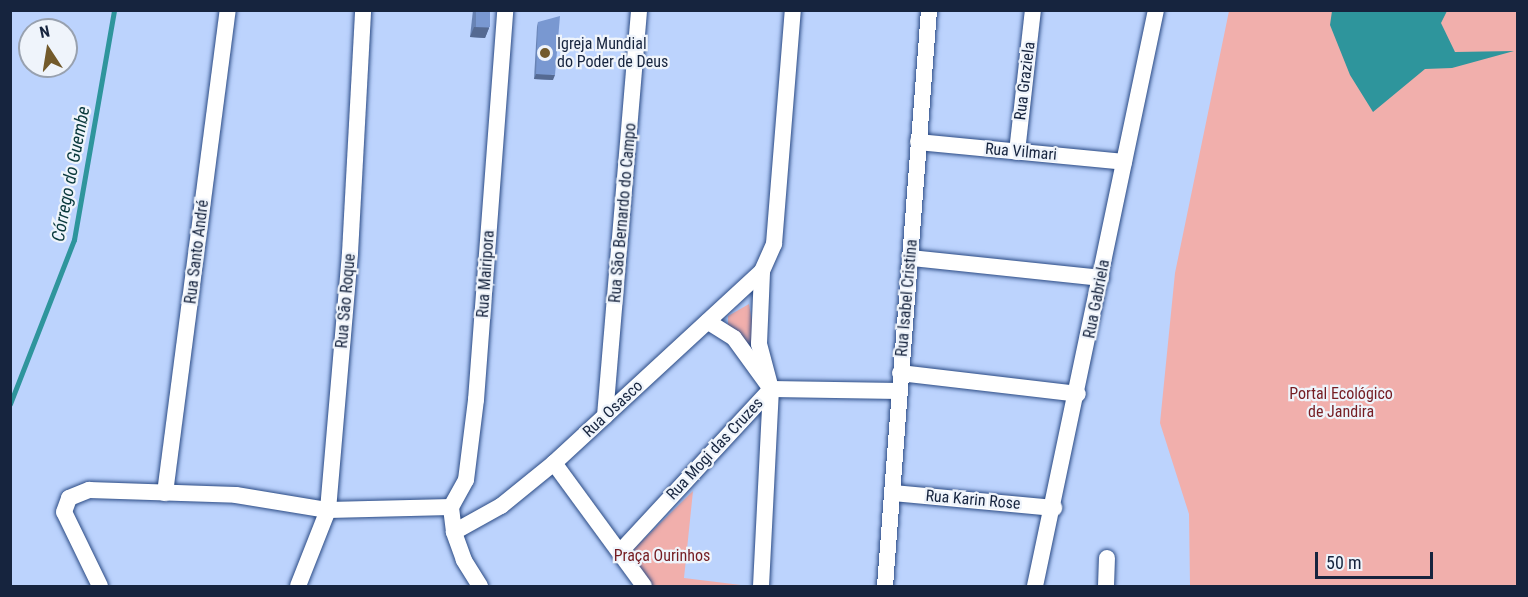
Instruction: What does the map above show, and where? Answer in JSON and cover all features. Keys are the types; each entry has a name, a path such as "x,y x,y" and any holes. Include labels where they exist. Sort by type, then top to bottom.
{"street":[{"name":"Rua Santo André","path":"165,493 228,10"},
{"name":"Rua São Roque","path":"303,583 328,510 350,253 363,10"},
{"name":"Rua Mairipora","path":"451,507 466,480 476,400 505,10"},
{"name":"Rua São Bernardo do Campo","path":"605,416 639,10"},
{"name":"Rua Osasco","path":"760,586 771,389 759,344 762,271 774,244 792,10"},
{"name":"Rua Isabel Cristina","path":"885,586 929,10"},
{"name":"Rua Graziela","path":"1017,152 1033,10"},
{"name":"Rua Gabriela","path":"1035,586 1078,394 1156,10"},
{"name":"Rua Vilmari","path":"918,142 1124,162"},
{"path":"911,258 1101,278"},
{"name":"Rua Osasco","path":"454,532 501,506 554,463 762,271"},
{"name":"Rua Mogi das Cruzes","path":"620,552 771,389 734,338 708,322"},
{"path":"900,373 1078,394"},
{"path":"771,389 899,391"},
{"path":"554,463 644,586"},
{"path":"100,586 64,512 69,498 88,490 236,495 328,510 451,507 454,532 464,560 480,586"},
{"name":"Rua Karin Rose","path":"893,493 1054,508"},
{"path":"1106,586 1107,558"}],"green space":[{"name":"Portal Ecológico de Jandira","path":"1229,11 1517,11 1517,586 1190,586 1189,514 1160,423 1175,273"},
{"path":"749,304 757,349 752,350 728,326 728,316"},
{"name":"Praça Ourinhos","path":"693,491 684,578 749,586 652,586 635,564 634,549"}],"shaded area":[{"path":"1332,11 1447,11 1441,23 1455,52 1514,51 1452,68 1425,69 1373,112 1350,75 1330,25"}],"building":[{"path":"476,10 490,10 490,27 476,27"},
{"name":"Igreja Mundial do Poder de Deus","path":"560,16 555,75 536,74 538,22"}],"waterway":[{"name":"Córrego do Guembe","path":"10,404 74,240 114,10"}],"place":[{"name":"Igreja Mundial do Poder de Deus","path":"545,53"}]}
